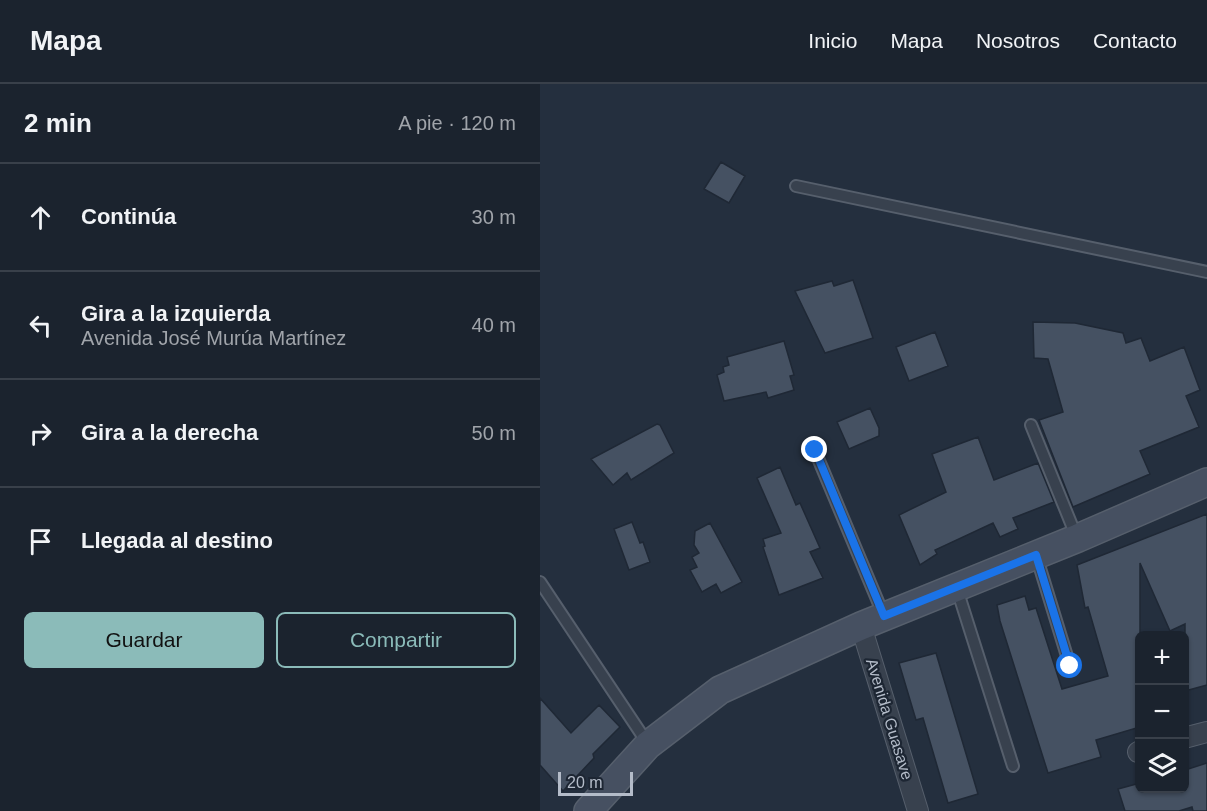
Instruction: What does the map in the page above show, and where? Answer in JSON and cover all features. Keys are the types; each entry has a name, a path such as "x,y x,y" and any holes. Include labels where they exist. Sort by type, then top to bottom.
{"main road":[{"path":"588,811 648,745 720,690 873,621 1078,538 1207,482"}],"street":[{"name":"Avenida Guasave","path":"873,621 918,811"},
{"path":"1189,737 1207,732"}],"lane":[{"path":"796,186 1207,272"},
{"path":"1031,424 1078,538"},
{"path":"815,450 873,621"},
{"path":"1036,555 1070,666"},
{"path":"540,582 648,745"},
{"path":"957,588 1013,766"}],"building":[{"path":"721,162 745,176 729,203 704,189"},
{"path":"853,280 873,338 825,353 795,291 832,281 834,286"},
{"path":"1033,322 1075,323 1123,333 1126,343 1141,338 1150,361 1184,347 1200,390 1186,396 1199,427 1140,451 1150,474 1073,507 1039,420 1063,412 1048,359 1034,358"},
{"path":"935,332 948,366 909,381 896,347"},
{"path":"784,341 794,375 790,376 794,390 768,398 766,392 724,401 717,375 724,372 723,367 729,365 727,357"},
{"path":"870,408 879,428 879,436 849,449 837,422"},
{"path":"657,424 660,425 674,453 631,480 627,473 613,485 591,459"},
{"path":"978,437 994,480 1038,463 1054,502 1013,518 1018,529 1000,537 993,523 935,550 937,554 920,565 899,515 946,492 932,454"},
{"path":"780,467 796,505 800,503 820,548 810,552 823,578 779,595 763,547 765,546 763,539 781,533 757,478"},
{"path":"1207,514 1207,685 1189,690 1189,631 1185,631 1185,624 1170,631 1140,563 1140,631 1135,631 1135,728 1096,740 1101,757 1048,773 997,605 1025,596 1029,610 1036,608 1062,689 1108,676 1088,607 1085,608 1077,565"},
{"path":"632,522 640,543 643,542 650,562 629,570 614,529"},
{"path":"710,523 742,582 721,593 716,584 702,592 690,570 697,567 692,557 699,553 694,545 695,531"},
{"path":"936,653 978,794 948,803 923,718 916,720 899,663"},
{"path":"540,698 571,733 599,705 620,727 593,754 594,758 563,791 540,765"},
{"path":"1207,763 1207,811 1193,811 1192,807 1179,811 1125,811 1118,789 1135,784 1135,793 1189,793 1189,769"}],"route":[{"path":"815,450 884,616 1036,555 1070,666"}]}
